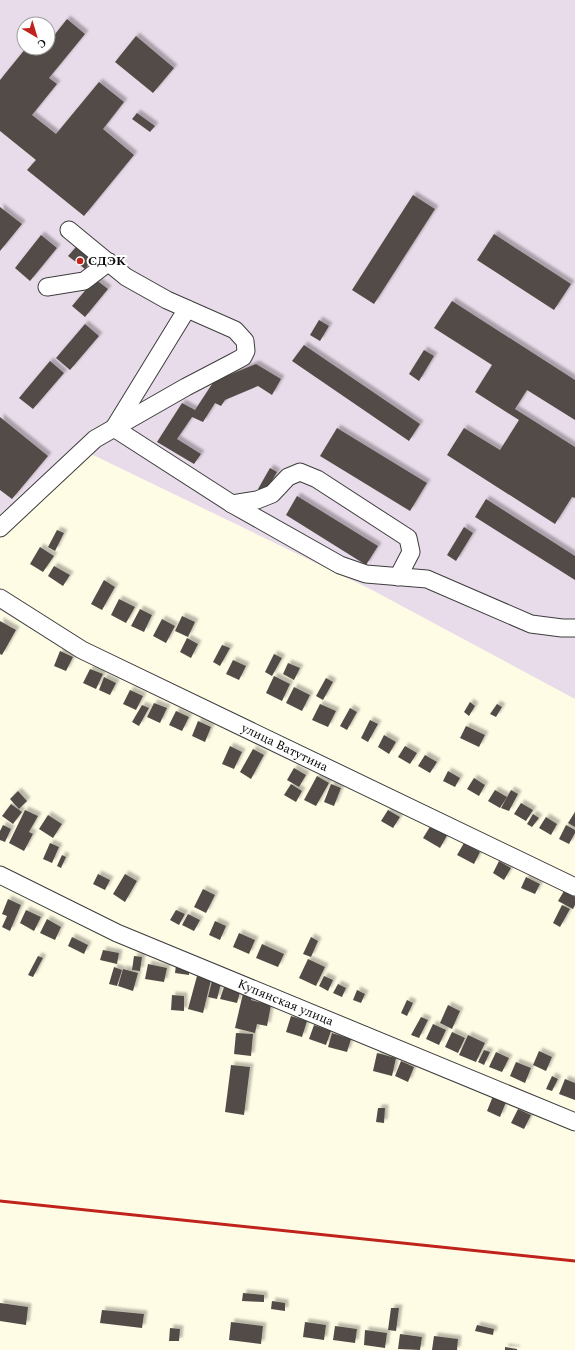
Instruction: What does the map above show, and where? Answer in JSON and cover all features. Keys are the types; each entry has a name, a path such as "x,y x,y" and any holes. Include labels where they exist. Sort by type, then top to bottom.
{"street":[{"path":"0,528 95,439 186,387 243,357 246,350 244,341 235,330 167,300 126,277 69,230"},
{"path":"47,287 84,281 109,262"},
{"path":"114,428 187,309"},
{"path":"114,428 232,504 340,565 366,574 427,580 531,624 575,628"},
{"path":"232,504 257,500 272,494 288,477 300,472 317,479 408,538 411,552 398,577"},
{"name":"улица Ватутина","path":"0,598 82,650 575,887"},
{"name":"Купянская улица","path":"0,875 117,933 575,1122"}],"shaded area":[{"path":"0,0 575,0 575,699 372,590 91,454 0,536"}],"building":[{"path":"67,19 85,34 49,78 57,84 32,115 56,134 99,82 124,102 103,129 134,155 84,216 27,170 36,160 0,131 0,80 20,56 56,56 56,33"},
{"path":"136,36 174,68 153,93 115,62"},
{"path":"137,113 155,126 150,132 132,119"},
{"path":"413,195 435,209 374,304 352,290"},
{"path":"0,207 22,224 0,251"},
{"path":"494,234 571,284 554,310 477,260"},
{"path":"41,235 57,248 30,281 15,268"},
{"path":"76,247 92,260 85,269 68,256"},
{"path":"95,279 108,289 85,317 72,306"},
{"path":"452,301 575,380 575,420 527,390 515,409 575,447 575,498 572,497 555,524 447,455 464,428 500,450 519,420 475,392 492,365 434,328"},
{"path":"319,320 329,326 320,341 310,335"},
{"path":"85,324 99,336 70,370 56,358"},
{"path":"304,345 420,424 409,441 292,361"},
{"path":"424,350 434,356 419,381 409,374"},
{"path":"50,361 64,373 33,409 19,398"},
{"path":"256,364 281,379 272,395 258,386 225,400 221,406 215,403 203,422 192,417 177,439 201,454 194,464 157,442 182,403 195,410 214,381"},
{"path":"0,417 48,456 12,499 0,490"},
{"path":"337,428 427,483 410,511 320,456"},
{"path":"270,468 277,472 265,493 258,489"},
{"path":"297,496 378,546 366,565 286,515"},
{"path":"486,499 575,556 575,580 475,517"},
{"path":"464,527 473,533 456,561 447,555"},
{"path":"57,530 64,533 55,551 48,547"},
{"path":"40,547 54,556 43,572 30,564"},
{"path":"54,566 70,575 63,586 48,576"},
{"path":"104,580 115,587 102,610 91,604"},
{"path":"119,599 135,607 126,623 111,615"},
{"path":"140,609 152,615 144,632 131,626"},
{"path":"182,616 195,622 188,637 175,631"},
{"path":"162,619 175,626 166,643 153,636"},
{"path":"0,621 16,630 2,655 0,654"},
{"path":"187,638 198,644 191,658 180,652"},
{"path":"222,645 230,648 220,666 213,662"},
{"path":"60,651 73,657 66,671 54,666"},
{"path":"274,654 282,658 272,676 265,672"},
{"path":"233,660 246,666 239,680 226,674"},
{"path":"288,663 300,668 294,680 283,674"},
{"path":"90,669 103,674 96,689 83,683"},
{"path":"274,676 290,684 282,701 266,693"},
{"path":"104,677 116,683 110,695 99,690"},
{"path":"326,678 333,682 323,700 316,696"},
{"path":"294,687 310,695 302,711 286,703"},
{"path":"130,690 143,696 136,710 123,704"},
{"path":"470,702 475,706 469,716 464,712"},
{"path":"154,703 167,708 160,723 147,717"},
{"path":"320,704 336,711 328,727 312,720"},
{"path":"497,704 502,707 496,717 490,714"},
{"path":"142,705 149,708 139,726 132,722"},
{"path":"350,708 357,712 347,730 340,726"},
{"path":"176,711 189,717 182,731 169,725"},
{"path":"370,720 378,724 368,742 361,738"},
{"path":"198,721 211,727 205,742 192,736"},
{"path":"466,726 485,735 479,747 460,738"},
{"path":"384,735 396,742 389,754 378,747"},
{"path":"230,746 242,752 234,769 222,764"},
{"path":"405,746 417,753 410,764 398,757"},
{"path":"253,749 264,755 251,779 240,772"},
{"path":"425,755 437,762 430,773 418,766"},
{"path":"294,768 306,775 299,787 287,780"},
{"path":"448,771 460,778 455,787 443,781"},
{"path":"317,776 329,783 316,806 304,800"},
{"path":"474,778 485,785 479,796 467,789"},
{"path":"291,784 302,791 296,802 284,795"},
{"path":"331,784 341,788 334,806 324,802"},
{"path":"495,790 507,797 500,808 488,801"},
{"path":"511,790 518,794 509,811 501,808"},
{"path":"18,791 27,801 19,809 10,799"},
{"path":"521,803 533,810 526,821 514,814"},
{"path":"11,804 22,812 13,824 2,816"},
{"path":"25,810 38,816 29,832 33,834 24,851 9,843"},
{"path":"388,810 400,817 393,828 381,821"},
{"path":"575,812 575,827 568,823"},
{"path":"533,814 539,818 532,827 527,824"},
{"path":"48,815 62,824 53,838 39,829"},
{"path":"546,817 557,824 551,835 539,828"},
{"path":"433,822 449,832 440,848 423,838"},
{"path":"3,825 11,829 5,842 0,840 0,831"},
{"path":"566,825 575,830 569,844 559,839"},
{"path":"50,843 59,847 52,863 43,859"},
{"path":"464,843 480,852 474,864 457,855"},
{"path":"62,855 66,857 61,868 57,866"},
{"path":"499,861 511,868 504,880 493,873"},
{"path":"98,874 110,880 105,890 93,884"},
{"path":"125,874 137,881 125,902 113,894"},
{"path":"526,877 540,884 535,894 521,888"},
{"path":"203,889 215,895 206,913 194,907"},
{"path":"564,891 575,897 575,905 573,909 558,901"},
{"path":"8,899 21,905 10,931 2,927 7,916 2,914"},
{"path":"562,905 570,909 560,927 553,923"},
{"path":"26,910 41,917 34,931 20,923"},
{"path":"176,910 185,914 179,925 170,920"},
{"path":"188,914 200,920 194,931 182,925"},
{"path":"47,919 61,927 55,940 40,933"},
{"path":"215,921 226,926 220,940 209,935"},
{"path":"239,933 255,940 249,954 233,947"},
{"path":"72,937 88,945 84,954 68,946"},
{"path":"311,937 318,941 311,957 303,954"},
{"path":"262,944 284,954 278,967 256,958"},
{"path":"103,950 119,953 117,964 100,960"},
{"path":"38,956 43,958 33,977 28,975"},
{"path":"134,956 142,957 140,971 132,970"},
{"path":"308,959 325,967 316,986 299,978"},
{"path":"148,964 167,968 164,982 145,979"},
{"path":"176,965 189,966 189,975 175,973"},
{"path":"114,967 122,970 117,986 109,984"},
{"path":"123,969 138,973 133,991 118,986"},
{"path":"197,976 211,980 203,1013 188,1009"},
{"path":"324,976 333,980 328,991 319,986"},
{"path":"212,981 221,983 217,999 208,997"},
{"path":"338,984 346,988 342,997 333,993"},
{"path":"224,987 240,992 237,1003 220,999"},
{"path":"244,989 253,991 251,1000 271,1005 267,1026 257,1024 255,1033 235,1028"},
{"path":"357,990 365,994 361,1003 353,1000"},
{"path":"172,995 184,996 184,1011 171,1010"},
{"path":"407,1000 413,1003 407,1016 401,1013"},
{"path":"448,1005 460,1011 452,1029 440,1023"},
{"path":"291,1016 307,1021 302,1037 286,1032"},
{"path":"421,1017 428,1020 419,1038 411,1035"},
{"path":"433,1024 446,1030 439,1045 426,1039"},
{"path":"314,1025 331,1031 326,1045 309,1039"},
{"path":"452,1032 465,1038 458,1053 445,1047"},
{"path":"236,1033 253,1034 251,1056 234,1054"},
{"path":"332,1033 351,1039 347,1052 328,1047"},
{"path":"468,1035 485,1043 476,1062 459,1055"},
{"path":"484,1050 490,1052 484,1065 478,1062"},
{"path":"539,1051 552,1057 546,1071 533,1065"},
{"path":"496,1052 509,1058 502,1072 489,1067"},
{"path":"377,1053 396,1058 392,1076 373,1071"},
{"path":"401,1061 414,1067 408,1082 395,1076"},
{"path":"516,1062 531,1068 525,1083 510,1076"},
{"path":"231,1065 250,1067 244,1115 225,1112"},
{"path":"552,1076 558,1079 552,1091 546,1089"},
{"path":"565,1079 575,1083 575,1100 559,1094"},
{"path":"493,1096 506,1102 500,1117 487,1111"},
{"path":"378,1108 385,1108 384,1123 376,1122"},
{"path":"518,1109 531,1115 524,1129 511,1123"},
{"path":"243,1293 264,1295 264,1302 242,1301"},
{"path":"272,1301 285,1303 285,1311 271,1309"},
{"path":"0,1303 28,1307 26,1325 0,1321"},
{"path":"391,1308 399,1308 396,1331 388,1330"},
{"path":"102,1310 144,1314 142,1328 100,1323"},
{"path":"231,1322 263,1326 261,1344 229,1340"},
{"path":"305,1322 326,1325 324,1340 303,1337"},
{"path":"477,1325 494,1329 493,1335 475,1331"},
{"path":"335,1326 357,1329 355,1343 333,1340"},
{"path":"170,1328 180,1329 179,1341 169,1341"},
{"path":"365,1330 387,1333 385,1348 364,1345"},
{"path":"400,1334 422,1337 420,1350 398,1349"},
{"path":"434,1336 458,1339 457,1350 432,1350"},
{"path":"505,1347 517,1349 517,1350 505,1350"}],"railway":[{"path":"0,1201 575,1261"}],"place":[{"name":"СДЭК","path":"80,261"}]}
